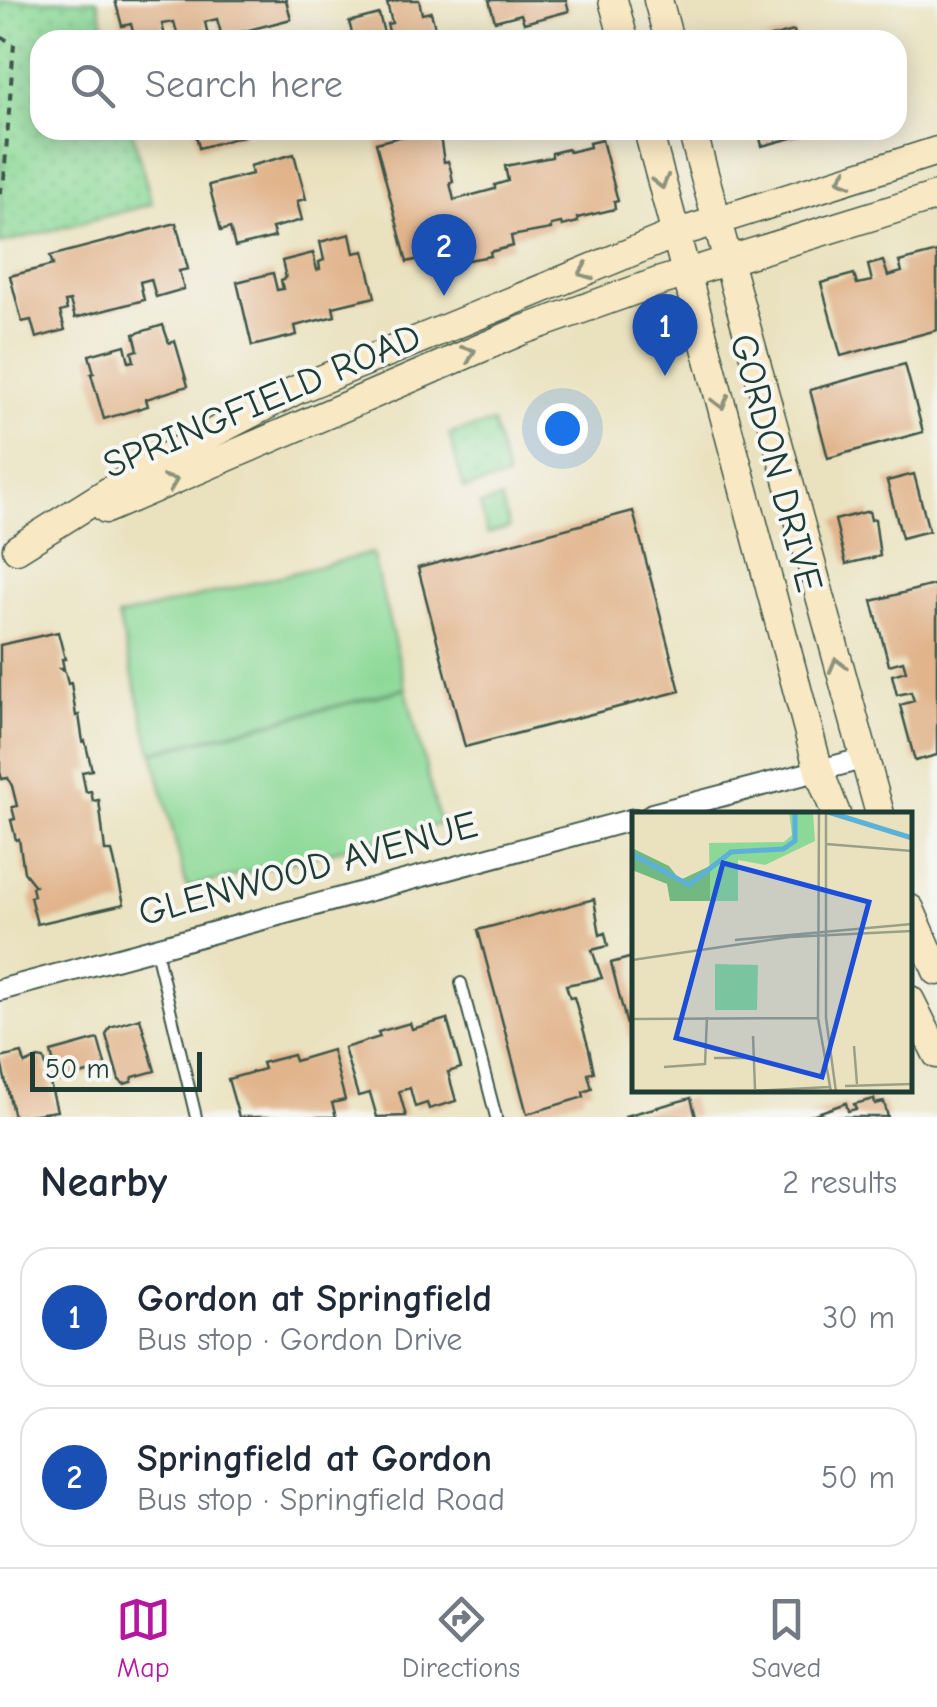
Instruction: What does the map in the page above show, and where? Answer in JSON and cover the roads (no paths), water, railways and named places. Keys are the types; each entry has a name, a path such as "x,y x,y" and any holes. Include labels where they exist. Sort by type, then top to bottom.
{"main road":[{"path":"613,0 621,30"},
{"path":"658,0 666,30"},
{"name":"GORDON DRIVE","path":"651,140 819,771 835,812"},
{"name":"GORDON DRIVE","path":"695,140 879,812"},
{"name":"SPRINGFIELD ROAD","path":"9,554 149,466 296,390 675,234 937,150"},
{"name":"SPRINGFIELD ROAD","path":"9,554 523,330 726,260 937,196"},
{"path":"912,914 937,971"},
{"path":"912,1004 937,1054"}],"street":[{"path":"660,812 862,759"},
{"name":"GLENWOOD AVENUE","path":"0,990 632,820"}],"lane":[{"path":"155,946 196,1117"},
{"path":"461,983 496,1115 482,1117"}],"place":[{"name":"Springfield at Gordon","path":"444,296"},
{"name":"Gordon at Springfield","path":"665,376"}]}
